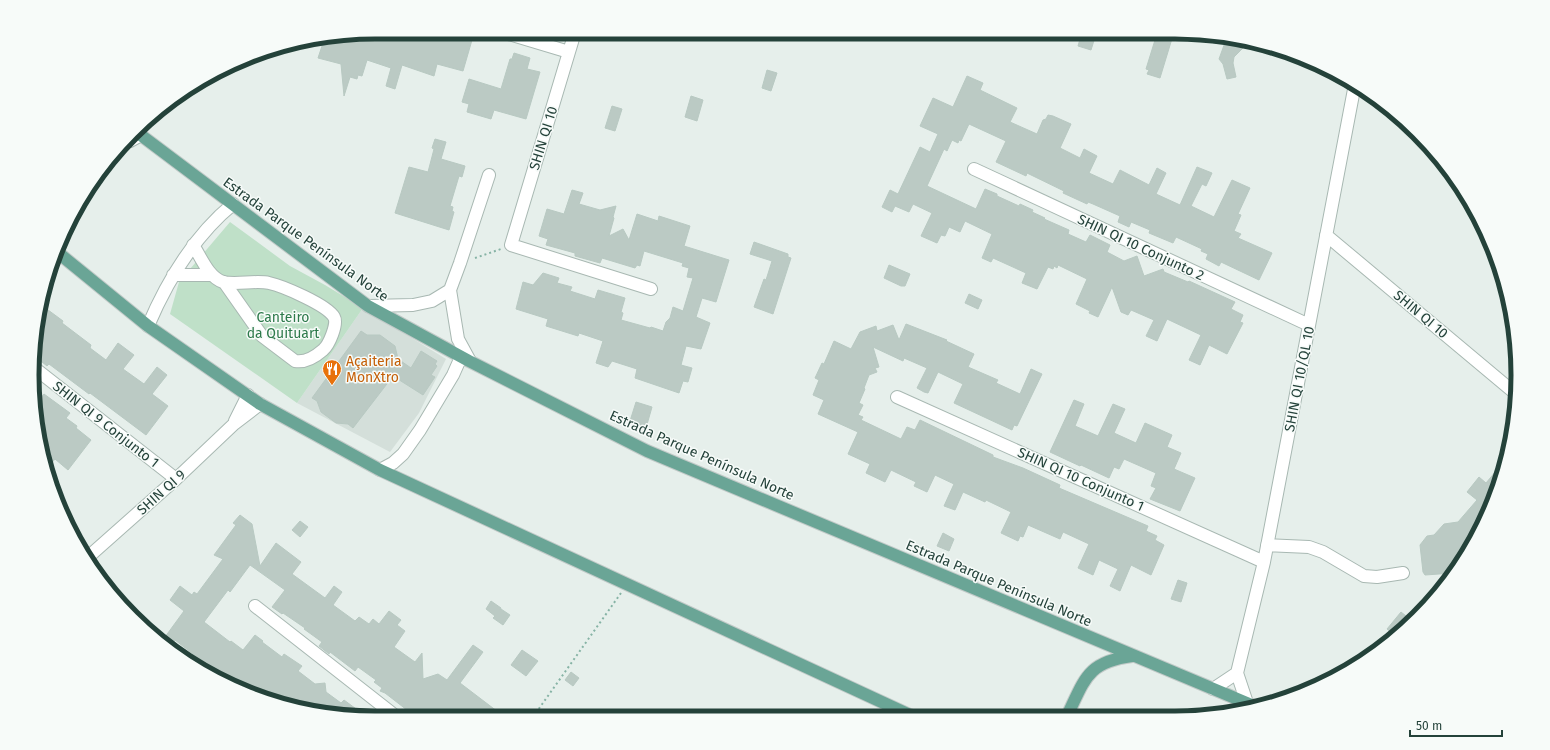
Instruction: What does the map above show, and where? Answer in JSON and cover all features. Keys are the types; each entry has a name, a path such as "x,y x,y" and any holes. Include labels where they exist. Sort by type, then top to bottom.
{"main road":[{"name":"Estrada Parque Península Norte","path":"137,137 233,204 368,306 466,359 647,451 1248,703"},
{"path":"61,255 148,326 260,404 380,470 901,711"},
{"path":"1069,711 1086,677 1095,668 1106,661 1133,655"}],"street":[{"path":"525,39 569,52"},
{"name":"SHIN QI 10","path":"512,245 573,39"},
{"name":"SHIN QI 10/QL 10","path":"1237,672 1264,562 1354,91"},
{"name":"SHIN QI 10 Conjunto 2","path":"974,169 1309,325"},
{"path":"380,470 393,463 403,454 466,359 458,339 450,290 489,175"},
{"path":"148,326 160,299 193,245 212,223 233,204"},
{"name":"SHIN QI 10","path":"1326,235 1510,389"},
{"path":"193,245 212,275 224,282 262,336 295,361 300,362 309,360 323,350 328,343 335,322 334,317 309,298 268,282 224,282"},
{"path":"512,245 650,288"},
{"path":"173,276 212,275"},
{"path":"368,306 413,305 432,301 450,290"},
{"name":"SHIN QI 9 Conjunto 1","path":"39,372 176,479"},
{"name":"SHIN QI 9","path":"234,424 248,395"},
{"name":"SHIN QI 10 Conjunto 1","path":"897,397 1264,562"},
{"name":"SHIN QI 9","path":"91,554 176,479 234,424 260,404"},
{"path":"1267,545 1309,547 1323,552 1364,576 1377,577 1403,573"},
{"path":"255,606 389,711"},
{"path":"1213,689 1237,672 1250,703"}],"path":[{"path":"460,263 512,245"},
{"path":"537,711 628,584"}],"shaded area":[{"path":"363,308 446,359 419,413 390,452 297,403"}],"green space":[{"name":"Canteiro da Quituart","path":"230,222 290,266 363,308 297,403 170,314 179,282"}],"building":[{"path":"375,39 472,40 463,71 437,64 434,76 402,65 395,89 386,86 391,68 367,60 362,76 358,75 357,79 350,77 344,96 341,64 318,58 323,43 331,42"},
{"path":"1080,39 1094,39 1091,50 1078,46"},
{"path":"1152,39 1172,39 1160,78 1147,74 1149,70 1146,69 1155,40"},
{"path":"1225,43 1245,46 1234,57 1233,63 1236,77 1227,79 1223,64 1219,59"},
{"path":"514,53 530,58 527,69 540,72 526,119 494,110 491,119 467,112 469,104 462,102 469,79 501,89 510,59 512,59"},
{"path":"767,70 777,73 771,91 762,88"},
{"path":"967,76 983,83 980,90 1017,108 1010,122 1037,134 1043,120 1046,119 1048,115 1071,124 1060,148 1080,158 1084,149 1097,156 1089,173 1113,184 1120,170 1149,185 1157,168 1166,173 1156,194 1180,205 1197,167 1212,173 1206,186 1202,184 1191,206 1214,217 1232,180 1250,188 1238,214 1241,215 1234,231 1241,234 1238,238 1272,253 1259,280 1221,262 1219,266 1206,259 1208,254 1201,251 1202,249 1176,237 1173,243 1149,233 1150,230 1131,222 1129,227 1118,222 1120,216 1088,202 1087,204 1063,193 1064,191 1027,173 1026,176 996,162 1006,141 969,124 961,141 959,140 958,143 952,140 947,151 944,149 927,186 976,209 985,189 1019,206 1020,204 1033,210 1032,212 1045,218 1044,219 1069,230 1068,234 1086,242 1090,235 1110,245 1107,252 1124,261 1137,256 1144,276 1163,269 1164,272 1188,282 1189,281 1235,302 1231,309 1243,315 1240,322 1243,323 1227,354 1209,345 1200,365 1189,360 1201,335 1167,319 1157,341 1146,336 1154,320 1131,310 1128,315 1121,312 1112,287 1098,317 1076,304 1087,279 1058,265 1057,268 1054,266 1053,269 1048,267 1037,289 1022,283 1026,273 993,258 991,262 982,258 992,234 965,221 960,232 949,227 945,236 941,235 937,243 921,236 932,213 913,204 909,212 895,206 892,212 882,207 890,190 898,194 920,147 930,152 938,134 920,126 933,98 953,107"},
{"path":"691,96 703,100 697,121 685,117"},
{"path":"612,106 622,109 615,131 605,128"},
{"path":"435,139 446,142 441,159 465,166 462,177 459,176 450,206 453,207 452,211 454,212 449,230 395,213 409,167 428,172"},
{"path":"572,190 583,193 579,204 600,210 616,206 609,236 623,229 629,240 637,214 658,221 659,216 690,226 684,246 729,260 716,302 702,298 696,317 710,323 701,349 686,346 681,365 692,368 688,382 683,381 679,393 635,378 637,369 612,361 608,367 596,363 603,341 579,333 578,336 546,326 548,319 516,309 523,282 533,285 543,273 559,278 557,283 572,287 570,291 595,299 598,290 625,298 621,312 623,313 621,320 650,328 663,331 666,322 670,318 673,307 683,311 693,278 687,277 689,268 682,266 683,263 644,251 640,266 637,265 635,268 602,258 600,263 575,256 575,253 546,245 548,239 539,236 547,209 564,214"},
{"path":"754,242 788,254 788,257 791,258 773,314 754,307 764,279 766,280 772,261 750,254"},
{"path":"889,265 910,274 905,286 901,286 884,278"},
{"path":"969,294 982,300 978,309 965,303"},
{"path":"45,308 91,345 90,348 106,360 118,343 134,355 123,369 144,384 157,367 167,375 152,394 168,406 146,435 49,364 47,366 40,360"},
{"path":"906,324 947,340 946,341 974,354 968,367 998,380 996,383 1020,394 1031,369 1042,374 1017,426 1014,425 1012,430 954,403 963,384 938,372 928,393 924,392 917,388 927,368 904,358 903,361 873,347 879,367 875,368 877,372 869,375 864,388 865,389 859,403 863,405 858,415 863,417 861,420 901,439 907,427 915,430 920,420 993,455 993,457 1023,468 1060,485 1059,488 1148,526 1146,531 1157,536 1155,540 1164,545 1151,575 1131,565 1120,591 1110,586 1118,569 1099,560 1093,575 1078,568 1089,544 1063,532 1060,539 1028,525 1023,537 1020,536 1018,541 1001,533 1011,512 986,500 985,502 963,492 955,510 944,506 954,484 935,475 927,492 914,486 916,482 891,470 885,482 866,473 870,464 848,454 858,432 818,414 824,400 813,395 819,380 815,378 822,363 824,364 834,341 851,349 860,332 876,326 877,331 893,325 899,340"},
{"path":"361,331 367,335 380,335 395,346 398,359 411,368 421,351 437,361 435,364 437,366 431,375 435,377 423,395 393,376 353,428 348,424 336,423 321,412 317,401 312,398"},
{"path":"44,394 70,413 66,418 77,426 76,428 91,440 68,470 55,459 51,464 45,441 41,398"},
{"path":"1074,400 1084,404 1075,426 1098,436 1113,404 1125,409 1114,433 1136,443 1145,423 1172,435 1167,447 1181,453 1174,469 1195,478 1180,511 1150,499 1156,488 1151,486 1156,473 1124,459 1119,469 1114,467 1109,478 1050,452"},
{"path":"636,402 652,407 646,428 630,421"},
{"path":"1498,469 1476,524 1446,573 1425,575 1423,572 1420,545 1427,536 1434,535 1444,524 1458,522 1477,500 1467,492 1479,477 1486,483"},
{"path":"240,515 252,524 260,566 276,543 301,562 292,574 325,598 334,586 342,592 333,605 355,621 359,617 369,624 373,619 379,624 389,611 401,620 397,625 405,631 394,647 415,662 422,653 423,679 438,674 447,680 473,645 483,652 460,683 497,711 408,711 385,693 380,691 382,688 374,682 376,680 358,667 355,671 330,652 329,654 319,646 322,642 304,629 305,628 272,607 285,590 250,565 230,592 228,590 204,622 243,650 255,635 282,657 284,654 302,666 298,671 315,684 325,683 326,692 341,703 344,700 358,710 309,705 288,700 226,676 191,656 193,654 175,640 173,643 165,637 184,611 170,600 180,586 192,595 194,592 197,594 223,559 214,555 236,525 233,523"},
{"path":"300,521 308,527 300,537 292,530"},
{"path":"943,533 954,539 949,551 937,546"},
{"path":"1178,580 1187,583 1181,602 1171,599"},
{"path":"491,601 501,608 500,610 501,609 510,615 503,625 493,618 495,616 486,609"},
{"path":"1401,612 1408,618 1391,633 1387,629"},
{"path":"522,650 538,661 526,676 511,665"},
{"path":"571,672 579,678 573,686 565,680"}],"place":[{"name":"Açaiteria MonXtro","path":"332,386"}]}
